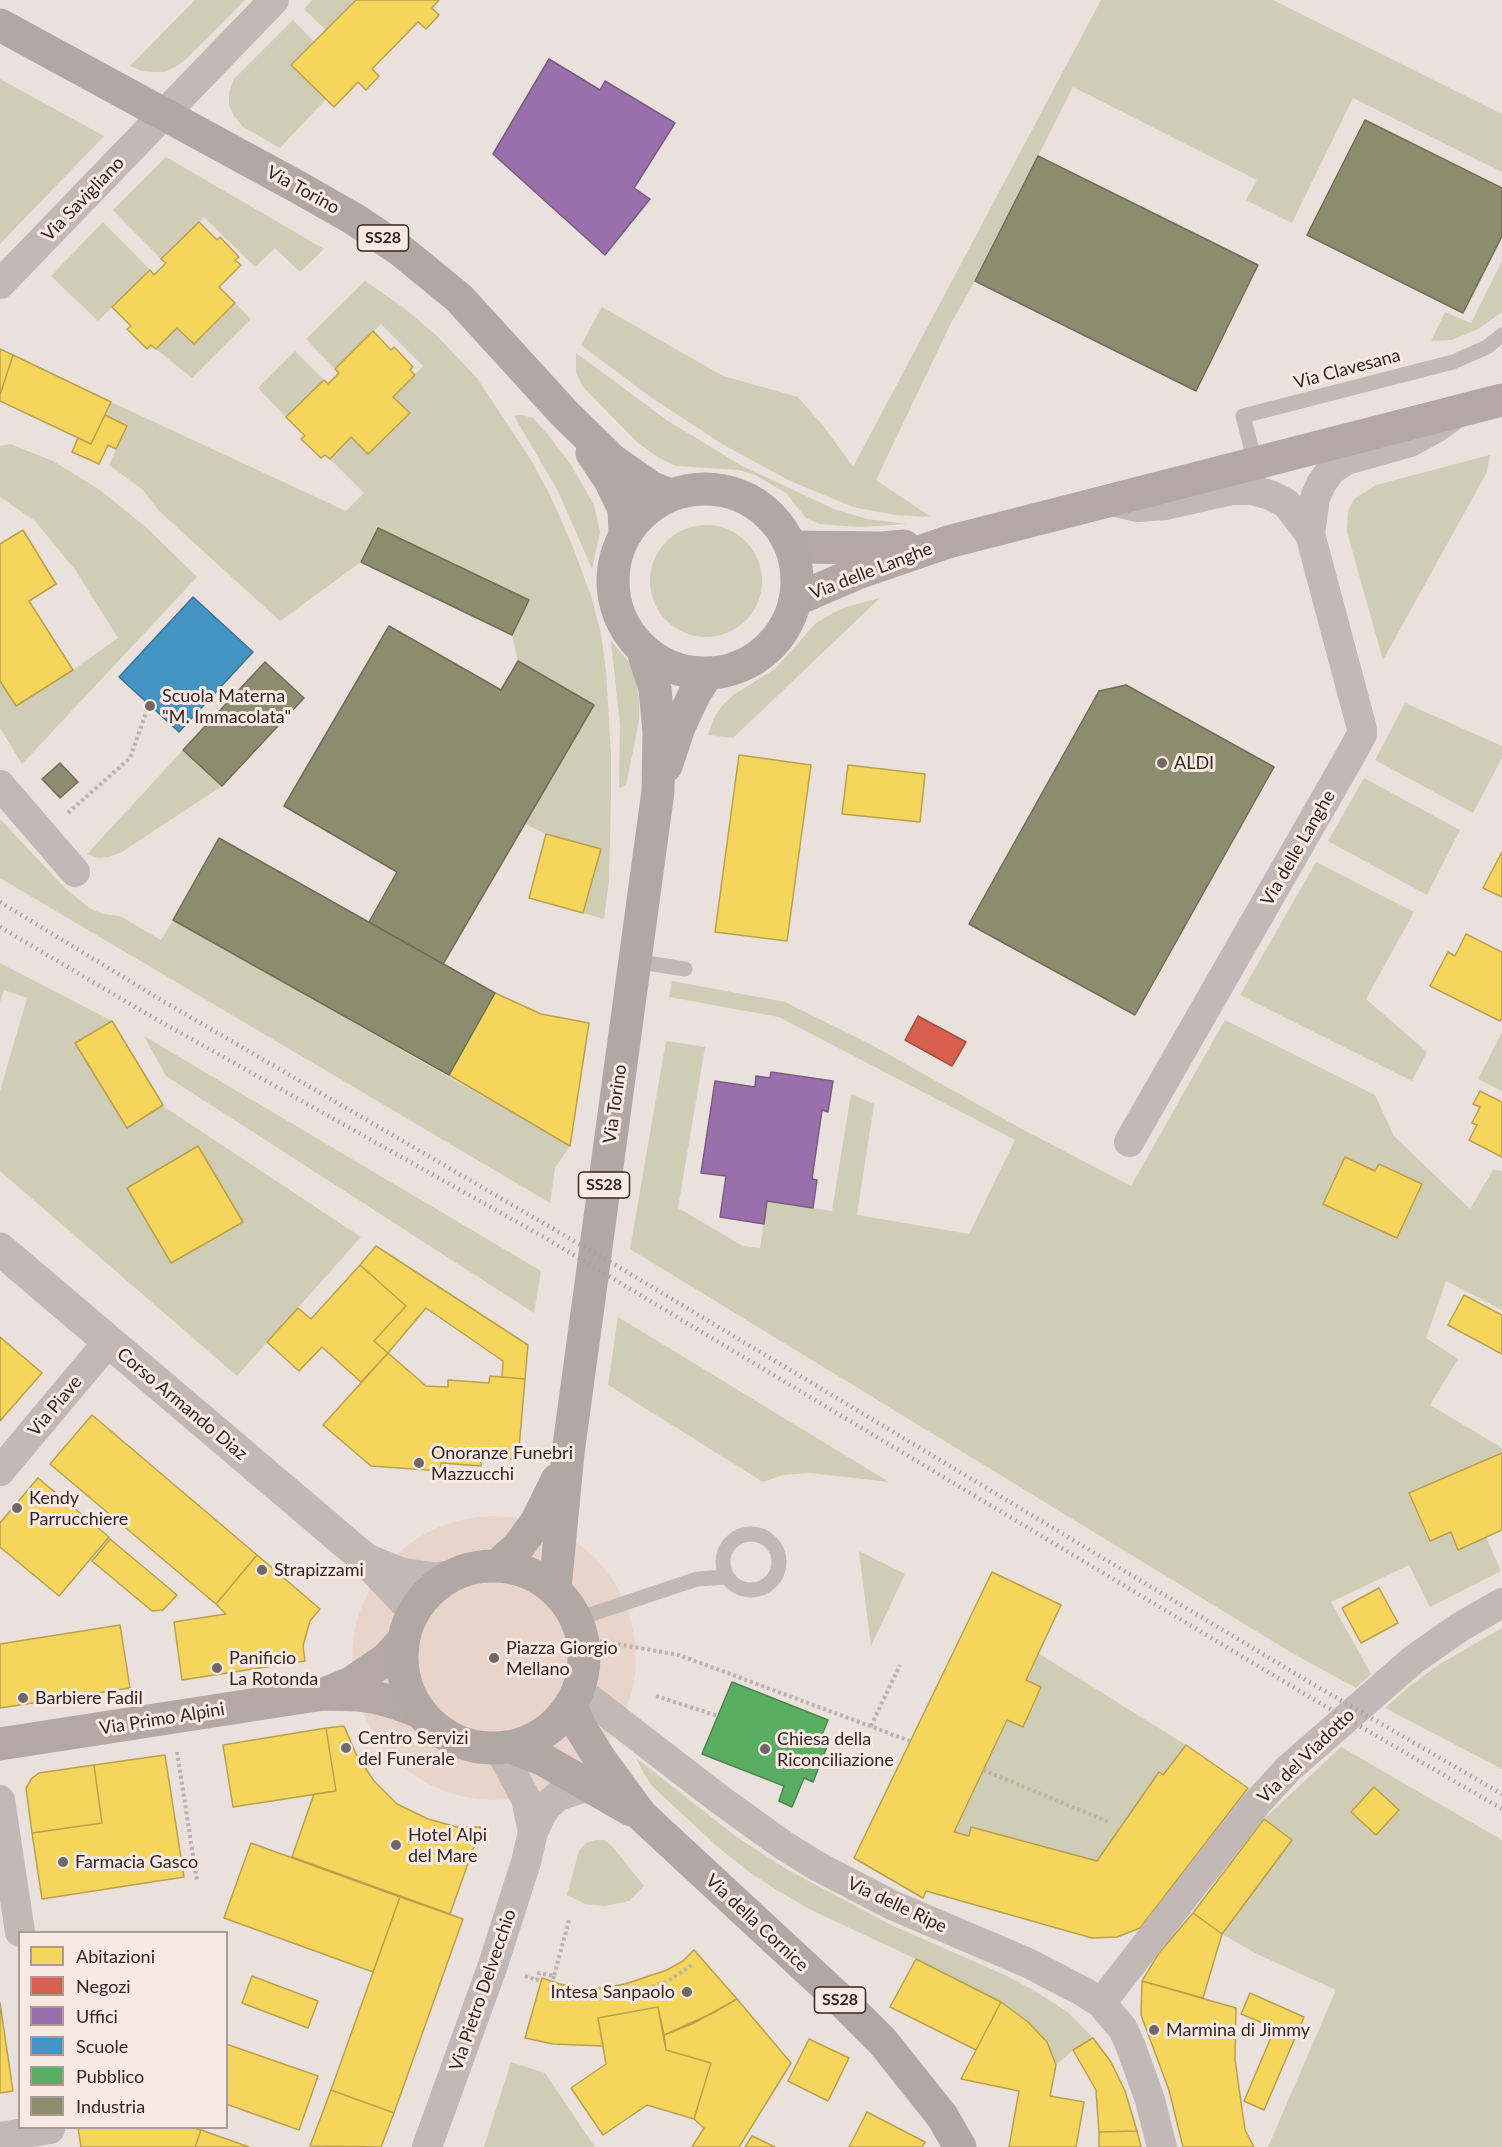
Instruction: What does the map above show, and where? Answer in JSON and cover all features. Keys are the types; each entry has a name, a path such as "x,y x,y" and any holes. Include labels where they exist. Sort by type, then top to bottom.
{"main road":[{"name":"Via Torino","path":"0,25 306,191 399,249 459,298 564,413 612,460 643,483 670,495"},
{"name":"Via delle Langhe","path":"795,600 855,574 948,542 1502,400"},
{"name":"Via Torino","path":"564,413 610,480 624,509 625,535"},
{"name":"Via Torino","path":"708,489 727,491 754,502 776,522 791,547 797,573 795,600 787,623 773,643 755,658 733,669 708,673 684,671 662,663 642,648 623,624 614,595 614,564 625,535 644,512 670,495 708,489"},
{"name":"Via delle Langhe","path":"791,547 883,548 948,542"},
{"name":"Via Torino","path":"555,1589 568,1453 658,791 659,732 655,689 642,648"},
{"name":"Via Torino","path":"658,791 680,727 695,693 708,673"},
{"name":"Via Torino","path":"497,1566 519,1546 537,1521 552,1493 568,1453"},
{"path":"481,1566 497,1566 528,1572 555,1589 579,1628 585,1654 575,1698 555,1725 534,1739 505,1748 479,1747 458,1742 437,1729 420,1712 408,1690 402,1666 409,1626 429,1592 449,1577 481,1566"},
{"name":"Via Primo Alpini","path":"323,1694 351,1683 386,1659 409,1626"},
{"name":"Via Primo Alpini","path":"0,1744 323,1694 378,1698 420,1712"},
{"name":"Via della Cornice","path":"575,1698 580,1727 640,1815 883,2042 942,2116 960,2147"},
{"name":"Via della Cornice","path":"505,1748 542,1759 640,1815"}],"street":[{"name":"Via Savigliano","path":"0,284 274,0"},
{"name":"Via delle Langhe","path":"1310,534 1315,498 1331,470 1346,460 1410,442 1434,429 1459,411"},
{"name":"Via delle Langhe","path":"1107,500 1138,507 1166,505 1231,490 1252,490 1286,503 1310,534 1362,734 1129,1142"},
{"path":"0,784 75,872"},
{"name":"Corso Armando Diaz","path":"0,1249 364,1559 409,1626"},
{"name":"Via Piave","path":"0,1471 109,1341"},
{"name":"Corso Armando Diaz","path":"364,1559 401,1574 420,1577 449,1577"},
{"name":"Via del Viadotto","path":"1101,2003 1256,1804 1288,1769 1413,1660 1460,1627 1502,1603"},
{"name":"Via delle Ripe","path":"575,1698 750,1822 817,1866 892,1905 1028,1963 1101,2003 1123,2029 1131,2047 1150,2100 1162,2147"},
{"name":"Via Pietro Delvecchio","path":"505,1748 526,1799 533,1832"},
{"name":"Via Pietro Delvecchio","path":"427,2147 497,1954 533,1832 541,1815 558,1796 577,1790 595,1789"},
{"path":"0,1800 20,1931"},
{"path":"0,2137 50,2134"}],"lane":[{"name":"Via Clavesana","path":"1255,462 1243,416 1452,362 1487,347 1502,335"},
{"path":"634,961 685,969"},
{"path":"579,1628 697,1579 723,1558 729,1545 736,1538 745,1534 764,1537 775,1546 779,1565 776,1574 766,1585 748,1590 738,1587 727,1577 723,1558"},
{"path":"697,1579 727,1577"}],"path":[{"path":"43,835 130,758 149,704"},
{"path":"579,1628 680,1655 910,1741"},
{"path":"870,1726 900,1665"},
{"path":"656,1696 718,1716"},
{"path":"172,1717 197,1881"},
{"path":"983,1770 1109,1822"},
{"path":"569,1920 550,1991 590,1998 631,1994 666,1982 692,1965"},
{"path":"535,1979 537,1980 539,1973 554,1976"}],"shaded area":[{"path":"195,0 245,0 184,61 175,67 164,72 153,72 142,71 130,66"},
{"path":"312,0 356,0 326,30 304,9"},
{"path":"1101,0 1273,0 1502,114 1502,172 1353,98 1292,223 1246,200 1257,180 1073,87 975,281 951,323 876,480 931,517 895,515 853,507 790,481 722,444 652,398 581,345 602,307 723,376 798,397 824,427 853,467"},
{"path":"293,20 314,42 291,66 326,99 280,148 243,127 229,105 229,93 234,79"},
{"path":"0,79 104,136 0,244"},
{"path":"166,157 324,249 300,272 275,248 255,267 204,217 161,259 113,210"},
{"path":"103,222 150,270 98,321 51,276"},
{"path":"1502,261 1502,312 1478,329 1452,340 1431,341 1445,312 1471,323"},
{"path":"365,281 404,308 436,335 477,378 531,460 551,497 573,547 591,596 601,634 606,671 611,796 609,880 604,919 583,913 601,850 546,834 525,824 593,705 518,661 512,635 528,600 378,528 361,562 280,621 158,510 143,490 109,465 127,426 105,415 111,402 346,511 364,493 330,459 351,437 368,454 409,413 393,397 423,366 381,324 335,369 306,339"},
{"path":"235,303 251,319 192,378 156,349 177,328 194,344"},
{"path":"295,351 324,380 286,417 258,388"},
{"path":"576,353 668,421 742,466 834,509 867,519 907,524 860,527 819,524 806,518 786,493 755,475 739,470 676,466 659,458 637,442 583,387 576,372"},
{"path":"522,415 533,418 550,437 571,465 594,505 600,532 592,569 558,491 514,416"},
{"path":"10,444 53,461 100,490 147,528 197,577 22,764 0,728 0,681 16,706 118,638 76,571 35,521 0,497 0,446"},
{"path":"1490,455 1487,472 1383,660 1347,532 1348,511 1354,499 1376,485"},
{"path":"706,525 727,530 745,542 757,560 762,581 757,602 745,620 727,632 706,637 685,632 667,620 655,602 650,581 655,560 667,542 685,530"},
{"path":"880,598 733,738 708,735 721,707 733,695 775,669 816,623 849,606"},
{"path":"611,641 629,662 634,673 639,698 639,720 626,785 619,788 620,725"},
{"path":"1405,703 1502,746 1502,758 1473,813 1375,760"},
{"path":"183,750 222,786 122,852 98,858 87,854"},
{"path":"1364,778 1460,830 1427,895 1328,841"},
{"path":"0,819 64,887 89,908 103,914 120,916 161,940 173,920 570,1146 555,1168 550,1203 0,878"},
{"path":"1316,862 1414,912 1366,999 1427,1052 1412,1081 1240,995"},
{"path":"0,963 112,1021 163,1106 361,1237 237,1376 0,1171 0,1091 27,998 4,990 0,1002"},
{"path":"672,981 785,1002 870,1044 1020,1128 1131,1186 1225,1020 1375,1095 1394,1136 1470,1209 1493,1170 1502,1171 1502,1310 1446,1281 1426,1338 1458,1359 1430,1405 1502,1448 1502,1453 1409,1494 1429,1541 1451,1532 1459,1549 1486,1537 1501,1571 1430,1607 1409,1565 1331,1602 1371,1674 1356,1688 1292,1653 630,1249 666,1041 705,1047 678,1208 743,1246 760,1248 767,1201 832,1211 851,1094 874,1104 857,1215 969,1234 1015,1140 779,1017 669,997"},
{"path":"1502,1032 1502,1091 1478,1079"},
{"path":"144,1036 541,1271 534,1313 166,1076"},
{"path":"618,1317 889,1482 810,1473 783,1475 763,1482 608,1385"},
{"name":"Piazza Giorgio Mellano","path":"508,1516 522,1518 561,1532 595,1557 620,1591 626,1604 634,1630 636,1658 634,1686 626,1712 620,1725 595,1759 561,1784 548,1790 522,1798 480,1800 466,1798 427,1784 393,1759 368,1725 362,1712 354,1686 352,1644 354,1630 368,1591 393,1557 427,1532 440,1526 466,1518"},
{"path":"859,1551 905,1574 871,1646"},
{"path":"1502,1628 1502,1769 1385,1708 1440,1664"},
{"path":"1038,1653 1186,1745 1163,1775 1159,1773 1097,1861 971,1828 969,1836 954,1832 1007,1720 1023,1727 1041,1687 1026,1680"},
{"path":"1341,1747 1502,1840 1502,2147 1268,2147 1336,1990 1257,1954 1222,1934 1291,1840 1264,1819"},
{"path":"636,1758 738,1838 788,1870 889,1924 1005,1975 1035,1991 1069,2013 1093,2038 1073,2050 1056,2065 1047,2042 1028,2022 1001,2002 809,1909 748,1871 719,1848 653,1787"},
{"path":"604,1840 612,1846 644,1886 629,1901 605,1906 585,1904 567,1895 579,1851 586,1843"},
{"path":"511,2062 545,2073 595,2147 484,2147"}],"building: Abitazioni":[{"path":"356,0 439,0 432,8 439,15 426,29 418,22 372,69 379,76 366,90 358,82 334,107 291,65"},
{"path":"199,222 217,240 220,237 239,257 235,260 241,265 219,287 235,303 194,344 177,328 156,349 151,345 147,349 127,329 131,326 112,307 150,270 154,275 166,263 161,259"},
{"path":"373,331 391,350 394,347 413,367 410,370 415,375 393,397 410,413 368,454 351,437 330,459 325,455 321,458 301,439 305,436 286,417 324,380 328,384 339,373 335,369"},
{"path":"0,349 13,355 0,395"},
{"path":"13,355 111,402 91,444 0,401"},
{"path":"105,415 127,426 116,449 108,445 99,464 72,452 78,438 91,444"},
{"path":"23,530 56,584 29,601 73,670 16,706 0,681 0,544"},
{"path":"739,755 811,765 787,941 715,932"},
{"path":"848,765 925,774 920,822 842,814"},
{"path":"546,834 601,849 583,913 529,898"},
{"path":"1502,852 1502,897 1483,888"},
{"path":"1466,934 1502,952 1502,1018 1500,1021 1430,986 1448,952 1455,956"},
{"path":"495,993 541,1014 589,1023 570,1146 449,1075"},
{"path":"112,1021 163,1105 127,1128 75,1043"},
{"path":"1480,1091 1502,1102 1502,1157 1469,1140 1477,1125 1472,1123 1480,1107 1473,1104"},
{"path":"198,1146 243,1222 171,1263 127,1188"},
{"path":"1345,1157 1375,1171 1379,1164 1422,1184 1397,1238 1323,1204"},
{"path":"376,1246 528,1345 525,1379 502,1377 503,1361 426,1308 388,1353 374,1341 406,1306 360,1265"},
{"path":"360,1265 406,1306 374,1341 388,1353 361,1382 322,1347 299,1371 267,1342 298,1308 311,1319"},
{"path":"1464,1295 1502,1315 1502,1354 1448,1325"},
{"path":"0,1337 42,1373 0,1421"},
{"path":"388,1353 426,1386 448,1387 448,1380 489,1383 490,1376 525,1379 518,1460 482,1456 481,1466 441,1463 440,1471 371,1466 323,1425"},
{"path":"92,1415 257,1555 216,1604 50,1464"},
{"path":"1502,1453 1502,1530 1458,1550 1451,1532 1430,1541 1409,1493"},
{"path":"38,1478 109,1537 59,1596 0,1547 0,1523"},
{"path":"110,1539 177,1595 163,1610 152,1611 92,1561"},
{"path":"257,1555 320,1609 310,1621 303,1646 305,1661 182,1680 174,1622 226,1614 216,1604"},
{"path":"992,1572 1061,1605 1026,1680 1041,1687 1023,1727 1007,1720 954,1832 969,1836 971,1827 1097,1861 1159,1772 1163,1775 1186,1745 1248,1788 1140,1928 1117,1937 1092,1938 926,1891 923,1898 854,1858"},
{"path":"1379,1588 1398,1623 1361,1643 1342,1608"},
{"path":"120,1625 130,1688 0,1708 0,1644"},
{"path":"344,1726 356,1754 374,1781 397,1804 428,1819 457,1827 481,1827 450,1914 292,1857 314,1794 336,1791 326,1728"},
{"path":"326,1728 336,1791 233,1807 223,1745"},
{"path":"165,1755 184,1877 42,1899 32,1833 102,1823 94,1765"},
{"path":"94,1765 102,1823 32,1833 26,1788 32,1778 39,1773"},
{"path":"1374,1787 1399,1810 1376,1835 1351,1812"},
{"path":"1264,1819 1292,1840 1222,1934 1193,1913"},
{"path":"251,1843 400,1897 373,1972 224,1918"},
{"path":"400,1897 463,1919 394,2113 331,2090"},
{"path":"1193,1913 1222,1934 1203,1998 1142,1981 1159,1953"},
{"path":"694,1950 737,1999 713,2013 664,2035 658,2007 598,2018 603,2046 553,2044 525,2038 542,1978 581,1988 603,1988 625,1984 667,1970 683,1961"},
{"path":"916,1959 1001,2002 976,2050 890,2007"},
{"path":"252,1976 318,2001 308,2028 242,2003"},
{"path":"1142,1981 1236,2008 1235,2060 1245,2130 1254,2147 1183,2147 1169,2090 1141,2015"},
{"path":"1250,1993 1304,2017 1264,2110 1244,2101 1275,2028 1241,2014"},
{"path":"737,1999 791,2063 739,2147 692,2147 704,2128 694,2119 711,2063 666,2050 664,2035 692,2024"},
{"path":"1001,2002 1028,2022 1047,2042 1056,2065 1050,2096 1084,2102 1076,2147 1009,2147 1019,2091 961,2079"},
{"path":"0,2003 13,2091 0,2093"},
{"path":"658,2007 666,2050 711,2063 694,2119 647,2105 603,2135 571,2088 606,2064 598,2018"},
{"path":"1093,2038 1111,2062 1125,2091 1137,2131 1099,2132 1096,2090 1073,2050"},
{"path":"809,2039 849,2058 828,2101 788,2081"},
{"path":"228,2045 318,2076 299,2130 228,2105"},
{"path":"331,2090 394,2113 381,2147 310,2146"},
{"path":"867,2112 925,2142 922,2147 849,2147"},
{"path":"78,2129 201,2130 195,2147 81,2147"},
{"path":"201,2130 249,2147 195,2147"},
{"path":"1137,2131 1141,2147 1099,2147 1099,2132"},
{"path":"752,2136 775,2147 745,2147"}],"building: Negozi":[{"path":"918,1016 966,1042 952,1066 905,1040"}],"building: Uffici":[{"path":"549,59 600,90 605,81 675,123 634,188 650,199 605,255 493,154"},
{"path":"771,1072 833,1081 828,1112 822,1110 812,1179 817,1180 813,1208 767,1201 764,1224 720,1217 726,1176 701,1173 715,1081 755,1087 756,1076 770,1078"}],"building: Scuole":[{"path":"193,597 253,652 179,732 119,677"}],"building: Pubblico":[{"name":"Chiesa della Riconciliazione","path":"732,1682 828,1720 820,1740 828,1744 813,1782 804,1778 792,1807 779,1801 784,1786 702,1754"}],"building: Industria":[{"path":"1365,120 1502,188 1502,236 1463,313 1307,235"},
{"path":"1038,156 1258,265 1196,391 975,281"},
{"path":"378,528 529,600 512,635 361,562"},
{"path":"389,626 501,690 518,661 594,705 443,964 369,922 397,872 284,806"},
{"path":"265,662 304,698 222,786 183,750"},
{"path":"1126,685 1274,767 1135,1015 969,924 1099,691"},
{"path":"60,763 78,782 60,798 42,779"},
{"path":"219,838 495,993 449,1075 173,920"}],"railway":[{"path":"0,902 156,997 622,1269 1311,1683 1502,1794"},
{"path":"0,927 147,1014 542,1236 1308,1696 1502,1809"}],"place":[{"name":"Scuola Materna \"M. Immacolata\"","path":"150,706"},
{"name":"ALDI","path":"1162,763"},
{"name":"Onoranze Funebri Mazzucchi","path":"419,1463"},
{"name":"Kendy Parrucchiere","path":"17,1508"},
{"name":"Strapizzami","path":"262,1570"},
{"name":"Piazza Giorgio Mellano","path":"494,1658"},
{"name":"Panificio La Rotonda","path":"217,1668"},
{"name":"Barbiere Fadil","path":"23,1698"},
{"name":"Centro Servizi del Funerale","path":"346,1748"},
{"name":"Chiesa della Riconciliazione","path":"765,1749"},
{"name":"Hotel Alpi del Mare","path":"396,1845"},
{"name":"Farmacia Gasco","path":"63,1862"},
{"name":"Intesa Sanpaolo","path":"687,1992"},
{"name":"Marmina di Jimmy","path":"1154,2030"}]}
